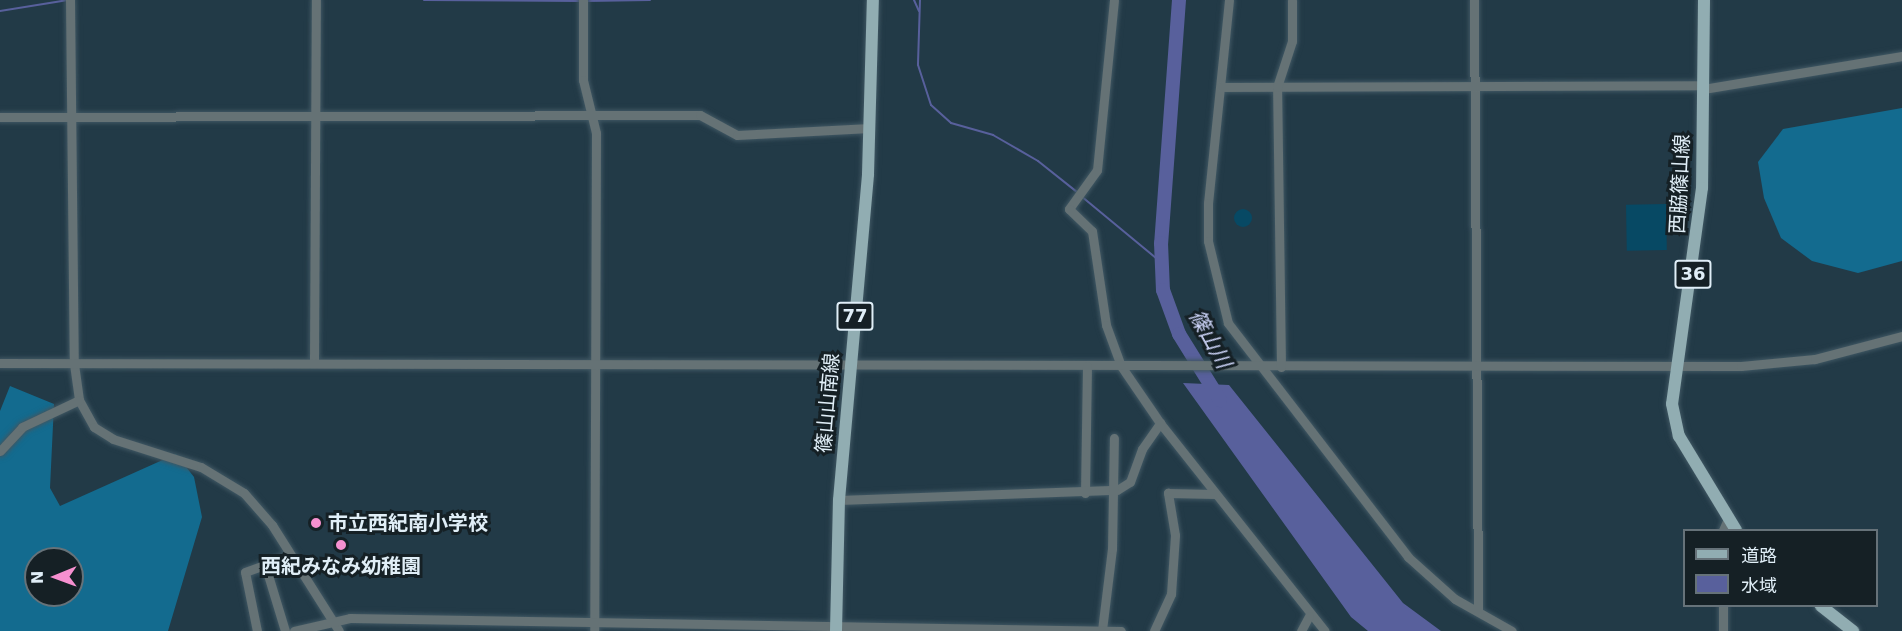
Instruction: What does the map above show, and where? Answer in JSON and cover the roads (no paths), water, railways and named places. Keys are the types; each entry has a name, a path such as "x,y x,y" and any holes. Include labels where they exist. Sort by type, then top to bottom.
{"main road":[{"name":"篠山山南線","path":"836,628 839,500 870,128 873,0"},
{"name":"西脇篠山線","path":"1704,0 1702,188 1673,420 1726,525"},
{"path":"1822,607 1853,631"}],"street":[{"path":"70,0 74,364 79,400 94,427 112,439 219,476 264,514 328,621 339,631"},
{"path":"314,361 316,0"},
{"path":"583,0 583,80 596,116 593,364 594,627"},
{"path":"1114,0 1101,149 1090,184 1071,206 1092,231 1097,285 1125,367 1160,423 1309,616 1324,631"},
{"path":"1229,0 1209,241 1228,322 1257,367 1408,557 1455,598 1512,631"},
{"path":"1281,367 1277,87 1292,41 1292,0"},
{"path":"1474,0 1478,611"},
{"path":"1221,87 1702,87 1902,56"},
{"path":"0,117 700,115 737,135 870,128"},
{"path":"0,363 851,362 1125,367 1779,365 1902,336"},
{"path":"1085,493 1086,366"},
{"path":"0,451 22,427 79,400"},
{"path":"839,500 1085,493 1110,490 1130,482 1160,423"},
{"path":"1102,630 1112,549 1110,490 1114,438"},
{"path":"1154,631 1172,594 1175,535 1168,493 1215,494"},
{"path":"257,631 245,572 290,556"},
{"path":"266,565 285,631"},
{"path":"1723,607 1723,631"},
{"path":"1301,631 1309,616"},
{"path":"301,630 328,621 594,627 1121,631"}],"water":[{"path":"1183,383 1229,385 1403,603 1441,631 1368,631 1351,617"}],"waterway":[{"path":"0,11 68,0"},
{"path":"424,0 580,1"},
{"path":"586,1 650,0"},
{"path":"914,0 919,11"},
{"path":"920,0 918,65 931,105 951,123 993,135 1038,161 1077,192"},
{"name":"篠山川","path":"1179,0 1161,243 1163,290 1179,334 1220,400"},
{"path":"1081,196 1162,263"}],"place":[{"name":"市立西紀南小学校","path":"316,523"},
{"name":"西紀みなみ幼稚園","path":"341,545"}]}
